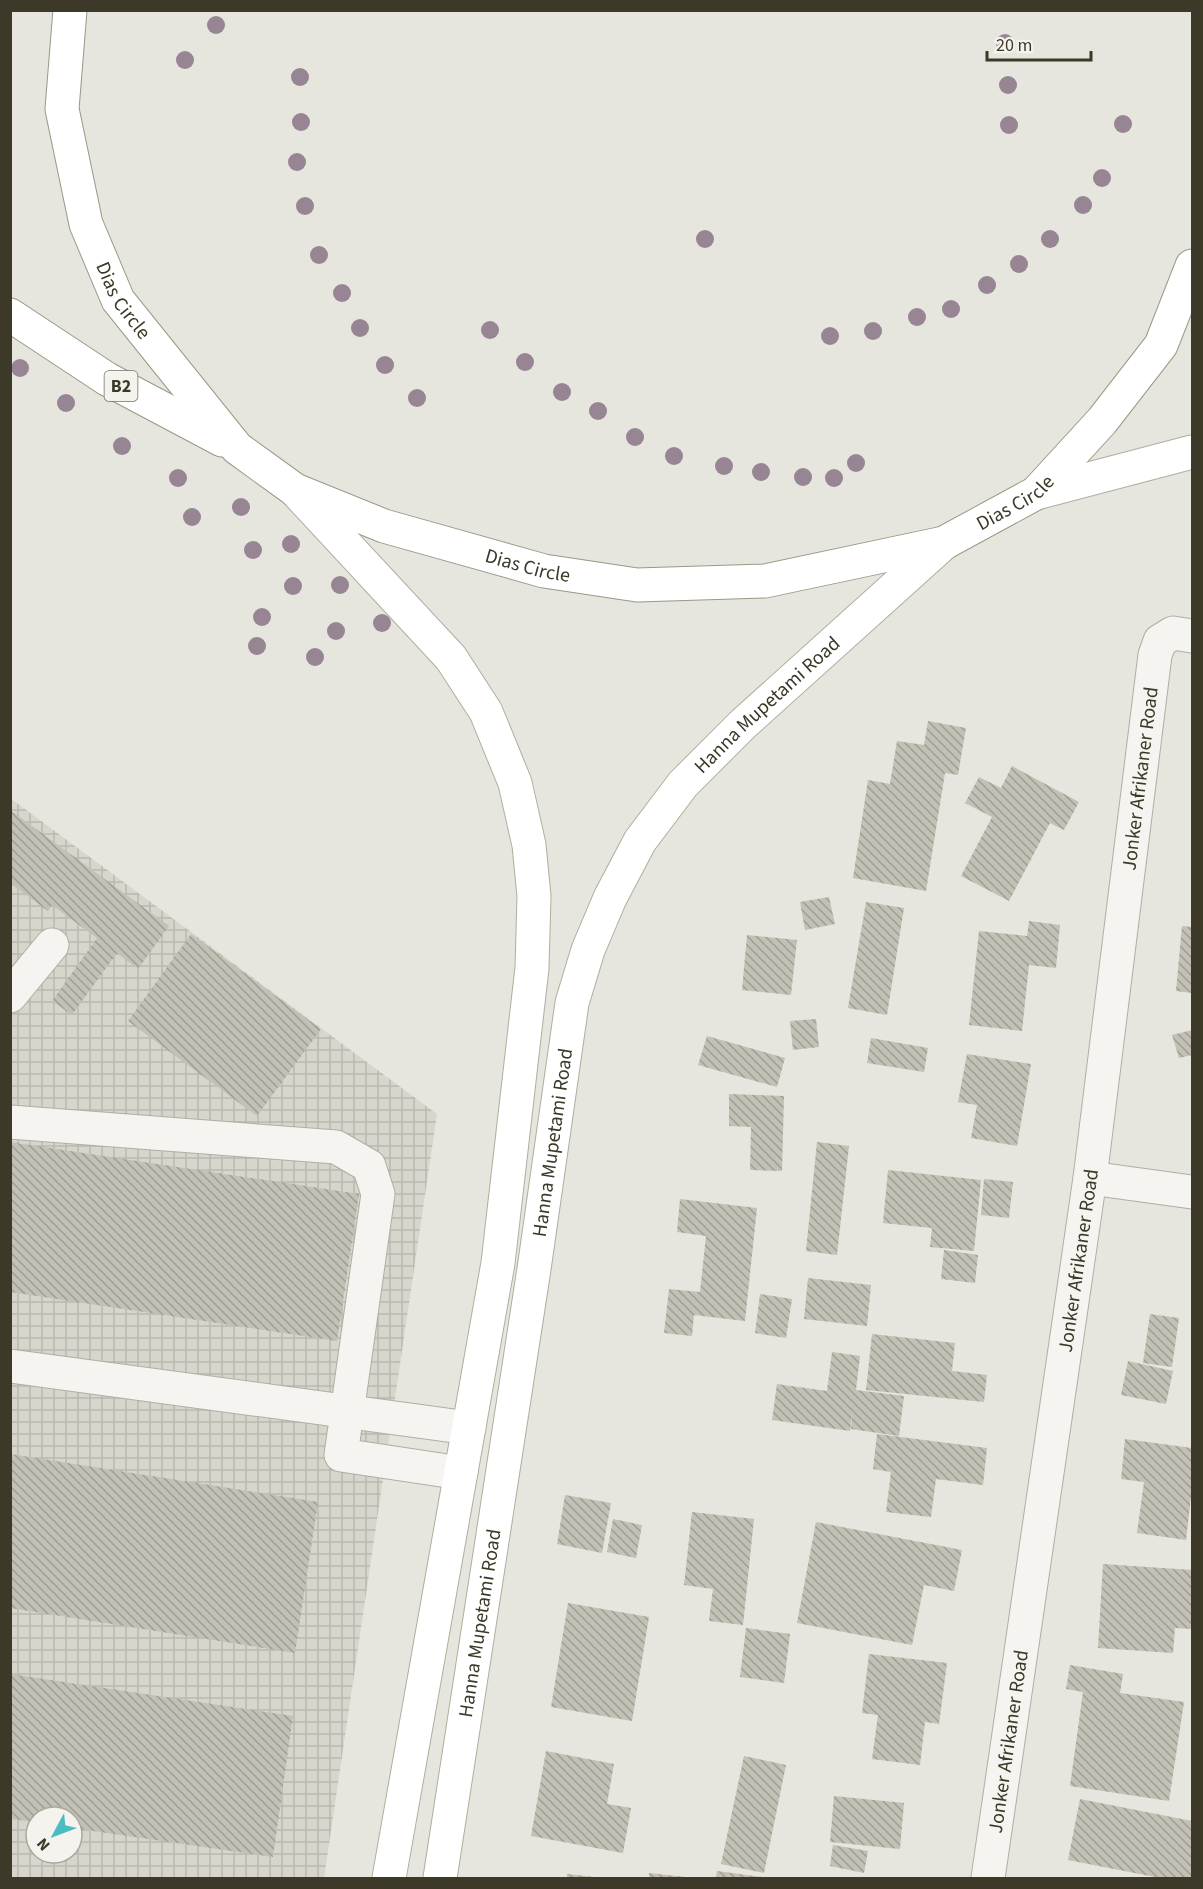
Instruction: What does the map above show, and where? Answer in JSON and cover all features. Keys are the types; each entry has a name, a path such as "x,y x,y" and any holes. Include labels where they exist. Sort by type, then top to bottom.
{"main road":[{"name":"Dias Circle","path":"70,10 62,109 86,224 118,300 237,448 295,490 384,526 544,571 637,585 765,581 944,543 1036,493 1102,421 1161,345 1192,266"},
{"name":"B2","path":"10,315 107,379 237,448"},
{"path":"1036,493 1192,452"},
{"name":"Hanna Mupetami Road","path":"295,490 451,658 486,712 515,783 529,845 534,896 532,968 498,1263 389,1878"},
{"name":"Hanna Mupetami Road","path":"440,1878 534,1269 572,1003 588,950 610,898 640,841 683,784 742,725 944,543"}],"street":[{"name":"Jonker Afrikaner Road","path":"988,1878 1090,1178 1155,655 1160,641 1173,633 1192,636"},
{"path":"10,996 52,945"},
{"path":"10,1122 336,1147 369,1166 378,1194 341,1455 461,1473"},
{"path":"1090,1178 1192,1192"},
{"path":"10,1366 469,1428"}],"shaded area":[{"path":"10,798 437,1114 324,1878 11,1878"}],"building":[{"path":"928,721 966,728 958,775 945,773 926,891 853,878 868,780 890,784 897,741 924,745"},
{"path":"1012,766 1079,802 1064,830 1050,823 1009,901 961,876 992,817 965,803 979,777 1001,788"},
{"path":"10,810 169,926 138,969 117,953 72,1015 52,1001 97,938 52,905 48,911 10,883"},
{"path":"829,897 835,924 805,930 800,902"},
{"path":"866,902 904,908 887,1015 848,1008"},
{"path":"1029,921 1060,925 1056,968 1029,965 1022,1031 969,1025 979,931 1027,936"},
{"path":"1182,926 1192,927 1192,993 1176,991"},
{"path":"191,934 321,1029 257,1116 128,1021"},
{"path":"747,935 797,940 791,995 742,990"},
{"path":"816,1019 819,1047 793,1050 790,1021"},
{"path":"1192,1030 1192,1055 1179,1058 1172,1035"},
{"path":"707,1036 785,1058 777,1087 698,1065"},
{"path":"871,1038 928,1048 924,1072 867,1063"},
{"path":"967,1054 1031,1064 1017,1146 971,1138 977,1105 958,1102"},
{"path":"729,1094 784,1096 782,1171 750,1170 751,1127 729,1126"},
{"path":"10,1142 359,1194 337,1341 10,1292"},
{"path":"817,1142 849,1146 837,1255 806,1251"},
{"path":"888,1170 981,1180 974,1251 930,1247 932,1228 883,1223"},
{"path":"984,1179 1013,1182 1009,1218 981,1215"},
{"path":"680,1199 757,1208 745,1321 694,1315 692,1336 664,1333 669,1289 700,1292 706,1236 677,1232"},
{"path":"944,1250 978,1255 975,1283 941,1279"},
{"path":"808,1278 871,1285 867,1326 804,1319"},
{"path":"760,1294 792,1299 786,1338 755,1333"},
{"path":"1150,1314 1179,1318 1172,1367 1143,1363"},
{"path":"872,1334 955,1343 952,1371 987,1375 984,1402 866,1390"},
{"path":"832,1352 860,1356 856,1390 904,1396 899,1436 851,1429 853,1409 850,1431 772,1420 777,1384 827,1391"},
{"path":"1128,1361 1173,1371 1166,1404 1121,1395"},
{"path":"877,1434 987,1448 983,1485 936,1479 931,1517 886,1512 891,1472 873,1469"},
{"path":"1125,1439 1192,1448 1192,1488 1186,1540 1137,1533 1144,1482 1121,1479"},
{"path":"10,1454 318,1502 295,1653 10,1608"},
{"path":"565,1495 611,1503 602,1553 557,1544"},
{"path":"692,1512 754,1519 743,1625 709,1621 713,1589 684,1585"},
{"path":"613,1519 642,1525 636,1558 607,1552"},
{"path":"816,1522 962,1550 954,1591 924,1585 912,1645 797,1623"},
{"path":"1103,1564 1192,1570 1192,1629 1175,1628 1173,1653 1098,1648"},
{"path":"568,1603 649,1617 632,1721 551,1707"},
{"path":"746,1628 790,1634 784,1683 740,1677"},
{"path":"869,1654 947,1663 939,1724 925,1722 920,1765 872,1759 878,1715 862,1713"},
{"path":"1070,1665 1123,1674 1120,1693 1184,1702 1169,1801 1070,1786 1083,1692 1066,1689"},
{"path":"10,1674 293,1716 273,1857 84,1830 84,1805 24,1805 24,1821 10,1819"},
{"path":"546,1751 614,1764 607,1804 631,1808 623,1853 531,1836"},
{"path":"744,1756 786,1765 764,1873 721,1864"},
{"path":"834,1796 904,1803 900,1849 830,1842"},
{"path":"1080,1799 1192,1821 1192,1878 1160,1878 1068,1860"},
{"path":"833,1845 868,1851 864,1873 830,1866"},
{"path":"717,1871 762,1877 762,1878 716,1878"},
{"path":"649,1873 686,1877 686,1878 649,1878"},
{"path":"567,1874 595,1877 567,1878"}]}
